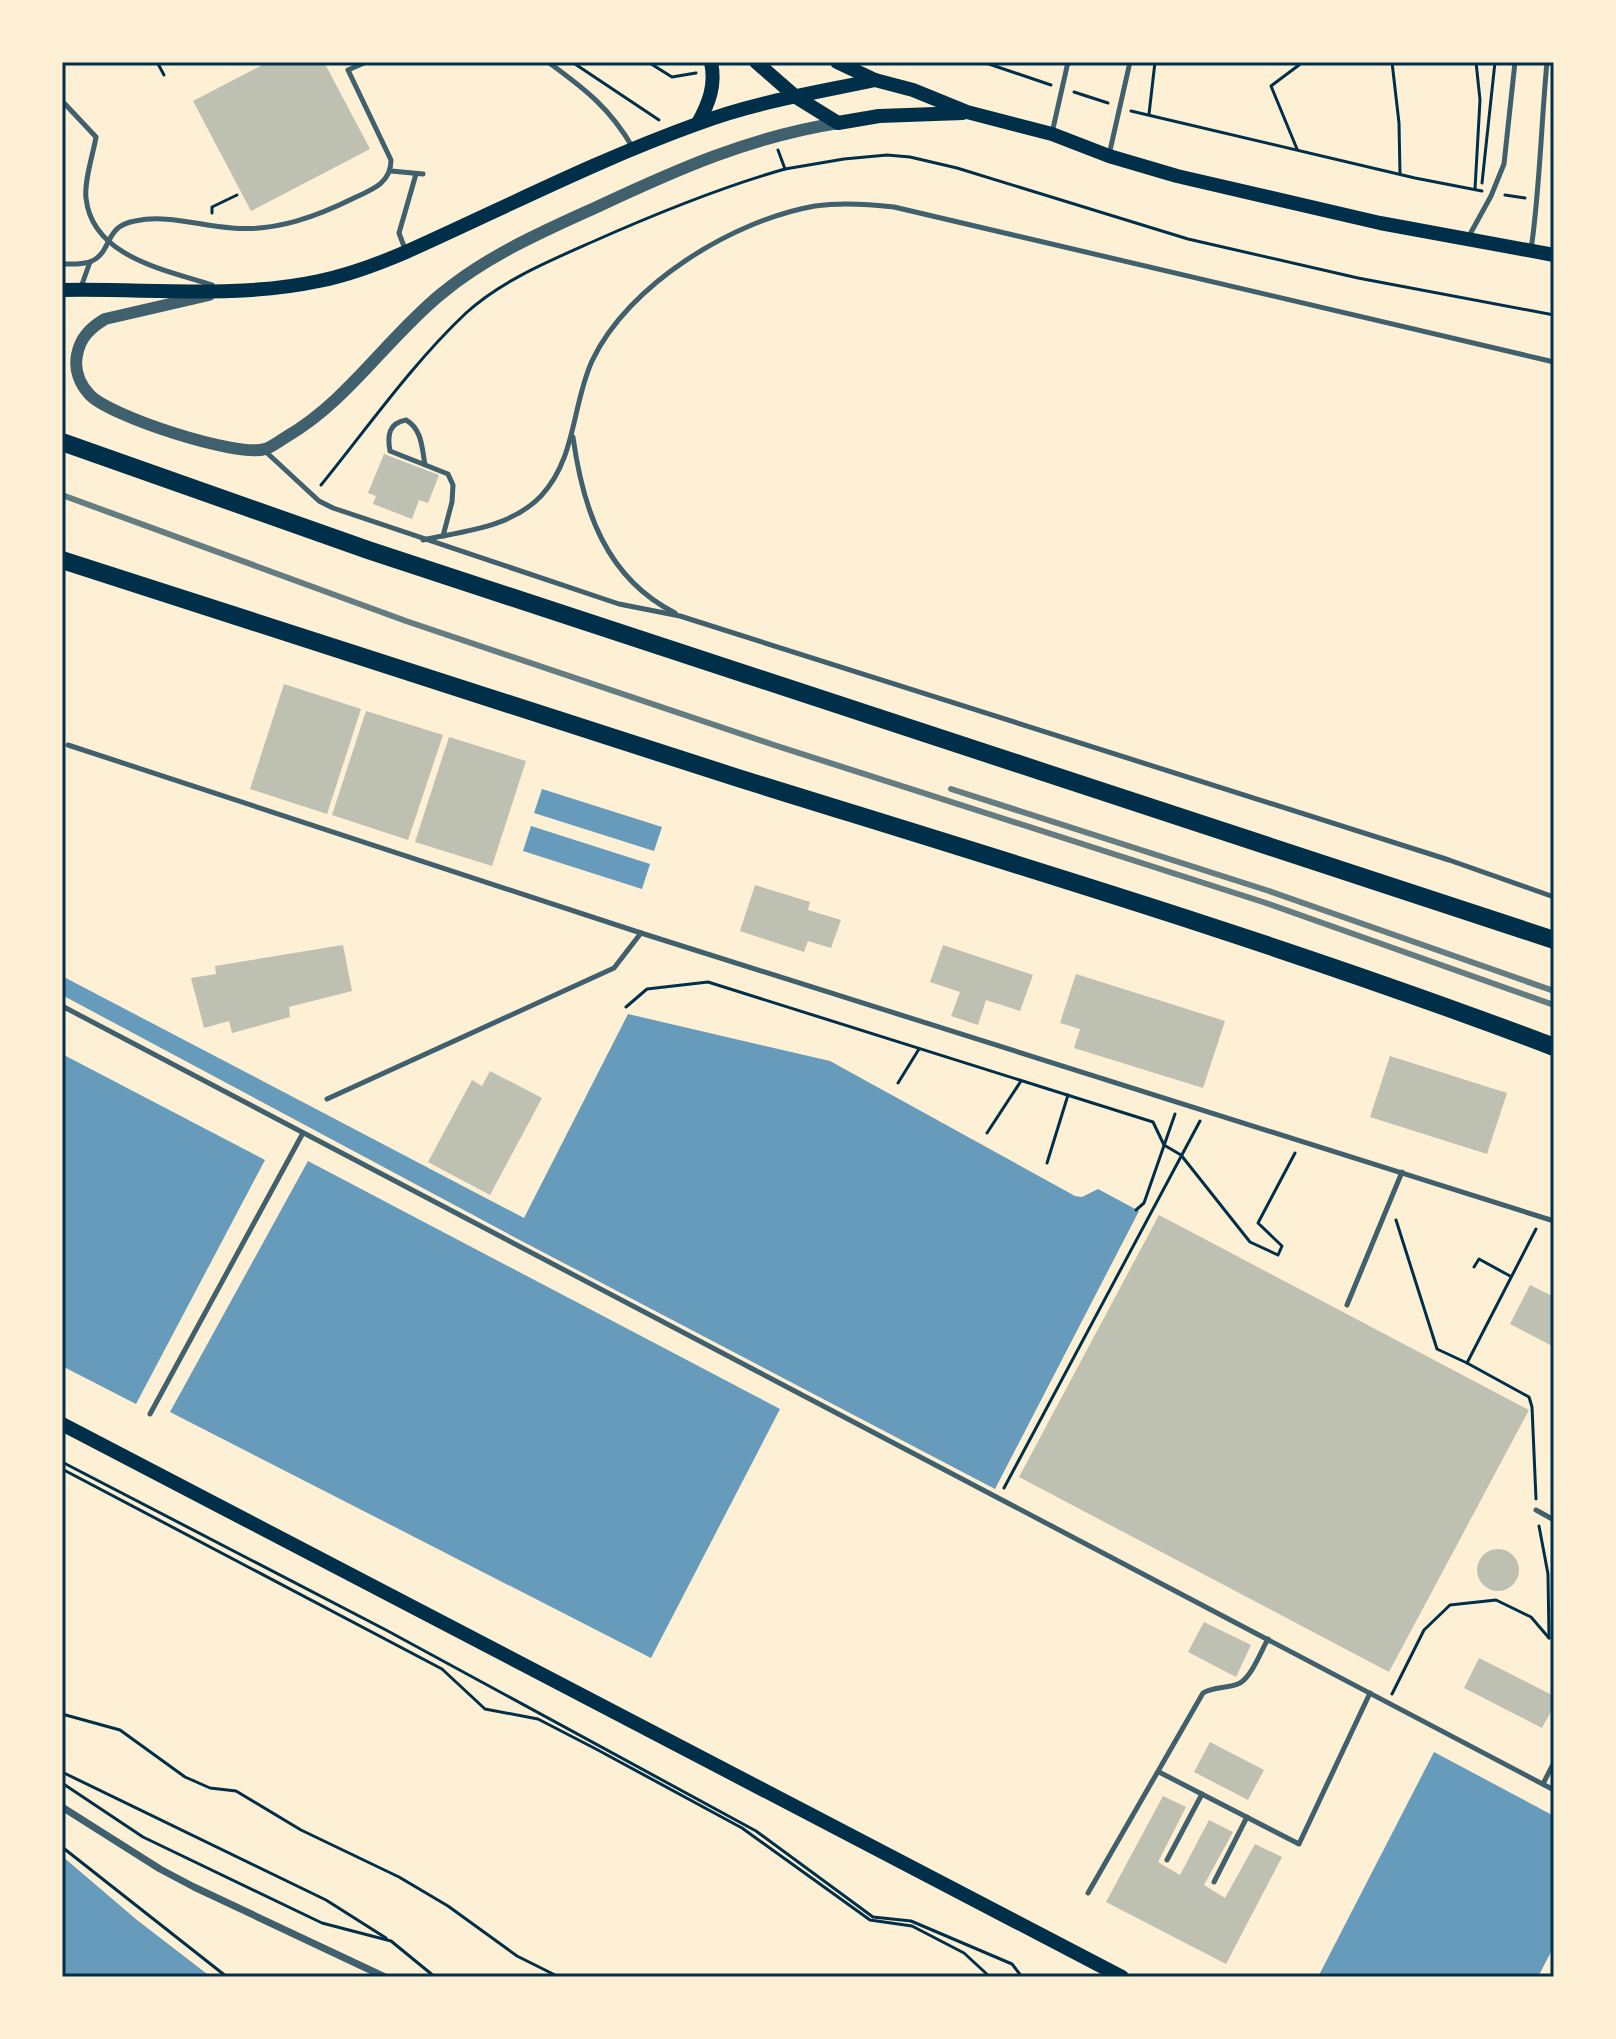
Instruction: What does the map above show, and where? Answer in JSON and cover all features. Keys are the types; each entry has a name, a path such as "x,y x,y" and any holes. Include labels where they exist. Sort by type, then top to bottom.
{"highway":[{"path":"62,442 368,550 1554,940"},
{"path":"62,560 1108,894 1432,1001 1554,1047"}],"main road":[{"path":"756,62 796,97 838,123 879,116 967,112"},
{"path":"837,62 875,80 913,90 967,112 1052,134 1109,156 1240,191 1467,240 1554,255"},
{"path":"698,123 709,102 712,66"},
{"path":"62,290 228,291 319,281 372,266 406,252 698,123 758,105 875,80"},
{"path":"62,1424 1122,1977"}],"street":[{"path":"228,291 105,319 91,327 80,342 76,360 79,379 89,395 104,407 173,433 246,451 264,450 301,428 348,389 439,295 474,269 515,245 722,151 773,135 838,123"},
{"path":"62,1807 194,1887 385,1977"}],"lane":[{"path":"548,62 599,101 617,121 634,149"},
{"path":"1052,134 1068,62"},
{"path":"1109,156 1130,62"},
{"path":"1467,240 1493,193 1504,164 1515,62"},
{"path":"1531,251 1538,200 1538,157 1547,62"},
{"path":"62,264 90,262 102,253 107,241 122,224 180,221 234,229 272,227 308,218 378,187 391,171 391,160 348,70 364,63"},
{"path":"65,104 96,137 86,197 90,217 107,241 115,249 162,269 228,291"},
{"path":"391,171 419,174 399,233 406,252"},
{"path":"423,540 498,523 530,506 553,481 573,436 584,382 592,360 606,337 643,295 688,259 716,243 792,211 840,203 894,207 1554,362"},
{"path":"80,290 90,262"},
{"path":"425,465 414,424 406,420 397,422 391,428 388,440 390,451 425,465 448,474 453,485 443,536"},
{"path":"573,436 583,492 610,555 631,583 654,602 680,616"},
{"path":"264,450 313,495 333,508 423,540 619,604 680,616 1449,860 1554,897"},
{"path":"68,745 641,933 1554,1221"},
{"path":"327,1099 614,968 641,933"},
{"path":"62,1006 1554,1790"},
{"path":"150,1414 303,1133"},
{"path":"1347,1305 1402,1172"},
{"path":"1536,1510 1554,1520"},
{"path":"1088,1893 1203,1693 1239,1683 1268,1639"},
{"path":"1159,1772 1299,1844 1370,1693"},
{"path":"1543,1784 1554,1762"},
{"path":"1167,1860 1202,1794"},
{"path":"1214,1882 1247,1817"}],"path":[{"path":"157,62 164,75"},
{"path":"572,62 676,132"},
{"path":"648,62 672,77 712,66"},
{"path":"983,62 1149,116 1400,175 1538,200"},
{"path":"1149,116 1155,62"},
{"path":"1297,150 1271,86 1303,62"},
{"path":"1392,62 1399,123 1400,175"},
{"path":"1475,189 1480,100 1476,62"},
{"path":"1482,191 1495,62"},
{"path":"773,135 785,169"},
{"path":"313,495 430,351 468,312 502,286 557,257 724,187 785,169 844,159 887,155 910,157 957,168 1188,239 1358,278 1554,315"},
{"path":"211,225 212,207 237,195"},
{"path":"626,1007 647,989 708,982 1153,1122 1164,1145 1181,1155 1250,1242 1278,1255 1282,1246 1258,1223 1301,1141"},
{"path":"898,1083 919,1049"},
{"path":"987,1133 1021,1081"},
{"path":"1047,1163 1068,1095"},
{"path":"1136,1210 1144,1203 1179,1102"},
{"path":"999,1498 1205,1110"},
{"path":"1390,1202 1437,1349 1529,1397 1536,1510 1548,1574 1549,1638"},
{"path":"1467,1363 1542,1217"},
{"path":"1474,1267 1479,1259 1511,1276"},
{"path":"62,1462 386,1630 756,1831 873,1917 911,1921 1012,1964 1022,1977"},
{"path":"62,1469 442,1669 485,1709 538,1719 742,1828 870,1920 912,1926 964,1953 990,1977"},
{"path":"1388,1702 1424,1630 1450,1605 1496,1600 1531,1617 1549,1638"},
{"path":"1549,1638 1554,1632"},
{"path":"62,1714 120,1730 185,1777 210,1788 236,1791 301,1830 399,1877 448,1906 517,1956 559,1977"},
{"path":"62,1772 326,1900 391,1941 435,1977"},
{"path":"62,1783 143,1837 225,1877 322,1923 391,1941"},
{"path":"62,1847 227,1977"}],"water":[{"path":"542,789 662,827 654,851 534,813"},
{"path":"531,826 650,864 642,889 523,851"},
{"path":"62,976 524,1218 628,1014 830,1061 1075,1196 1082,1197 1098,1189 1139,1211 995,1489 62,995"},
{"path":"62,1054 265,1160 136,1404 62,1366"},
{"path":"308,1161 780,1409 651,1658 170,1412"},
{"path":"1434,1752 1554,1816 1554,1946 1538,1977 1318,1977"},
{"path":"62,1856 137,1920 211,1977 62,1977"}],"building":[{"path":"268,62 324,62 370,149 251,211 193,101"},
{"path":"384,454 439,475 428,503 419,500 412,519 373,504 376,496 368,493"},
{"path":"284,684 361,709 327,814 250,789"},
{"path":"366,711 443,735 408,840 332,815"},
{"path":"449,737 526,761 492,866 415,842"},
{"path":"755,885 810,902 808,910 841,920 831,948 808,941 804,952 740,931"},
{"path":"343,945 352,991 289,1007 290,1017 232,1033 229,1021 204,1028 191,978 216,974 215,966"},
{"path":"943,945 1033,975 1020,1011 986,1000 978,1025 951,1016 960,992 930,982"},
{"path":"1076,974 1225,1021 1203,1088 1074,1048 1080,1029 1060,1023"},
{"path":"1390,1056 1507,1093 1487,1154 1370,1117"},
{"path":"490,1071 542,1098 490,1195 428,1162 472,1080 482,1086"},
{"path":"1159,1215 1529,1410 1389,1672 1019,1477"},
{"path":"1530,1285 1554,1297 1554,1347 1510,1324"},
{"path":"1498,1549 1513,1555 1519,1570 1513,1585 1498,1591 1483,1585 1477,1570 1483,1555"},
{"path":"1204,1622 1251,1645 1236,1677 1188,1652"},
{"path":"1479,1658 1554,1696 1554,1706 1542,1728 1464,1688"},
{"path":"1210,1742 1264,1770 1248,1800 1194,1772"},
{"path":"1163,1796 1186,1807 1158,1862 1180,1875 1209,1820 1233,1832 1204,1885 1225,1898 1255,1844 1282,1857 1226,1964 1106,1902"}],"railway":[{"path":"62,495 406,621 774,745 1266,903 1554,1005"},
{"path":"951,789 1269,891 1554,991"}]}
